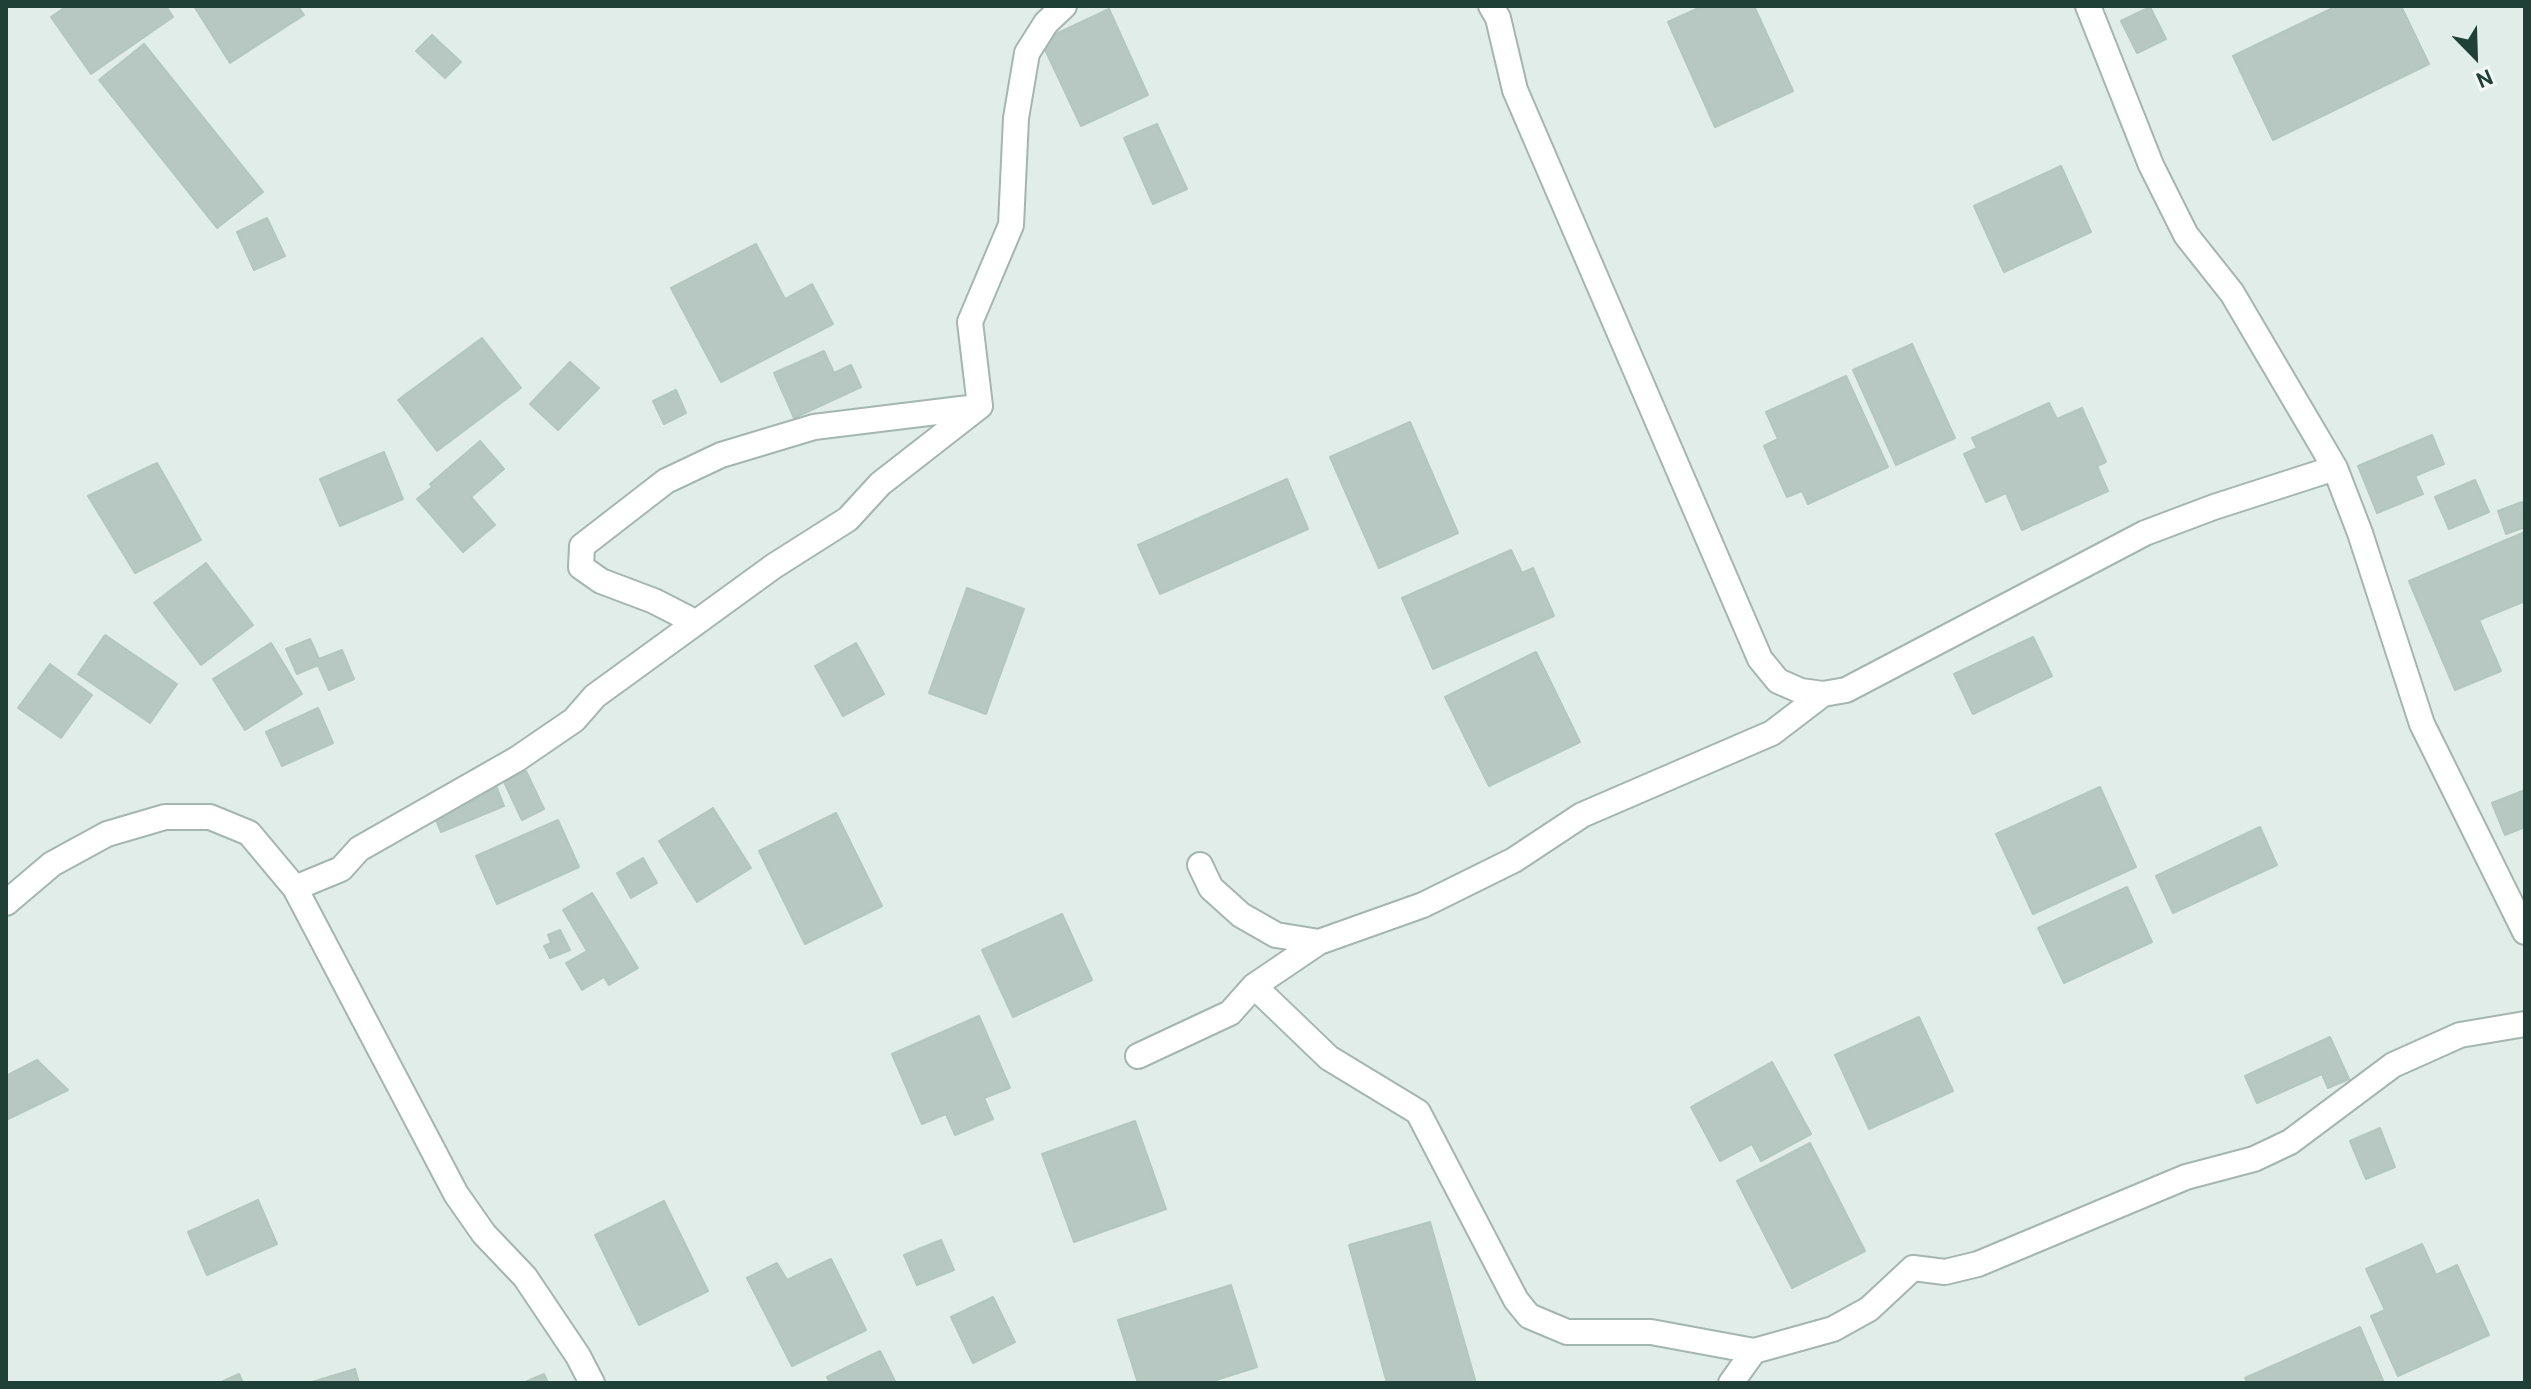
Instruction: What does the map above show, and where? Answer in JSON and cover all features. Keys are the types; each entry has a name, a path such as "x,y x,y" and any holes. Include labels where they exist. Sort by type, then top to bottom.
{"street":[{"path":"980,406 970,322 1011,225 1016,118 1027,53 1046,23 1064,6"},
{"path":"1491,6 1498,18 1515,90 1760,659 1778,681 1801,691 1823,694 1846,690 2145,533 2335,468"},
{"path":"2088,6 2151,165 2186,235 2232,293 2335,468 2365,547 2422,724 2525,932"},
{"path":"695,622 654,601 601,581 581,567 582,546 666,481 721,455 814,427 980,406"},
{"path":"295,888 341,869 359,849 517,759 574,720 595,696 695,622 848,519 880,484 980,406"},
{"path":"1138,1056 1230,1013 1254,986 1319,942 1423,905 1514,860 1582,815 1772,733 1823,694"},
{"path":"6,903 52,864 107,834 165,817 210,817 249,833 295,888 456,1194 484,1234 525,1277 578,1356 592,1383"},
{"path":"1200,865 1211,888 1241,915 1276,935 1319,942"},
{"path":"1254,986 1329,1058 1418,1112 1516,1300 1529,1316 1567,1332 1651,1332 1754,1351 1833,1329 1869,1309 1913,1268 1945,1272 1978,1264 2186,1177 2254,1159 2290,1142 2393,1065 2460,1035 2525,1024"},
{"path":"1731,1383 1754,1351"}],"building":[{"path":"67,6 166,6 173,17 91,74 51,17"},
{"path":"194,6 298,6 304,15 230,63"},
{"path":"1703,6 1754,6 1793,91 1715,127 1668,22"},
{"path":"2337,6 2401,6 2429,64 2273,140 2233,56"},
{"path":"2150,7 2166,39 2137,53 2121,21"},
{"path":"1109,9 1148,95 1081,126 1041,41"},
{"path":"432,35 461,62 445,78 416,51"},
{"path":"144,44 263,192 217,228 99,80"},
{"path":"1157,124 1187,189 1153,204 1124,138"},
{"path":"2061,166 2091,232 2004,272 1974,206"},
{"path":"267,218 285,256 254,270 237,232"},
{"path":"756,244 785,299 812,284 833,324 721,382 671,288"},
{"path":"482,338 521,388 437,451 398,400"},
{"path":"1912,344 1955,438 1896,465 1853,370"},
{"path":"824,351 834,373 851,365 861,387 794,418 774,373"},
{"path":"570,362 599,388 558,430 530,404"},
{"path":"1846,376 1888,467 1808,504 1802,491 1787,497 1764,446 1778,439 1766,412"},
{"path":"676,390 686,413 664,424 653,401"},
{"path":"2049,403 2057,419 2082,408 2106,462 2097,466 2108,491 2022,530 2006,493 1986,502 1964,454 1977,448 1972,438"},
{"path":"1410,422 1458,533 1379,568 1330,457"},
{"path":"2432,435 2444,464 2415,476 2423,494 2377,513 2358,466"},
{"path":"480,441 504,469 471,497 495,525 463,552 417,499"},
{"path":"384,452 403,499 340,526 320,479"},
{"path":"157,463 201,540 135,573 88,496"},
{"path":"1287,479 1308,529 1160,594 1138,545"},
{"path":"2475,480 2489,512 2449,529 2435,497"},
{"path":"2522,502 2525,527 2506,534 2498,511"},
{"path":"2525,532 2525,601 2479,620 2501,671 2455,690 2409,581"},
{"path":"1511,550 1522,573 1533,568 1554,616 1433,669 1402,598"},
{"path":"206,563 253,625 201,665 154,603"},
{"path":"967,588 1024,609 986,714 929,693"},
{"path":"105,635 177,684 150,723 78,674"},
{"path":"2033,637 2052,676 1973,714 1954,674"},
{"path":"310,639 319,659 342,650 354,679 329,690 318,665 297,674 286,649"},
{"path":"271,643 302,694 245,730 213,679"},
{"path":"856,643 884,694 843,716 815,666"},
{"path":"1536,652 1580,742 1489,786 1445,697"},
{"path":"50,664 92,695 61,738 18,708"},
{"path":"318,708 333,743 282,766 266,732"},
{"path":"526,771 544,809 522,820 504,782"},
{"path":"495,783 504,806 441,832 431,808"},
{"path":"2100,787 2136,867 2033,914 1996,834"},
{"path":"2525,790 2525,827 2505,835 2492,803"},
{"path":"713,808 751,868 697,902 659,841"},
{"path":"836,813 882,906 805,944 759,851"},
{"path":"558,820 579,867 497,904 476,856"},
{"path":"2260,827 2277,865 2173,913 2156,876"},
{"path":"643,858 657,883 631,898 617,873"},
{"path":"2127,887 2152,942 2064,983 2038,928"},
{"path":"592,893 638,968 609,985 604,977 582,990 566,963 587,951 563,910"},
{"path":"1062,914 1092,980 1013,1017 982,950"},
{"path":"560,930 570,950 550,958 544,946 551,943 548,935"},
{"path":"979,1016 1010,1088 984,1098 993,1119 955,1135 946,1114 922,1124 892,1054"},
{"path":"1919,1017 1953,1091 1869,1129 1835,1055"},
{"path":"2330,1037 2349,1079 2328,1088 2322,1074 2257,1103 2245,1076"},
{"path":"37,1060 68,1090 6,1120 6,1076"},
{"path":"1772,1062 1811,1134 1761,1161 1752,1144 1720,1161 1691,1107"},
{"path":"1135,1121 1166,1209 1074,1242 1042,1154"},
{"path":"2380,1128 2395,1167 2366,1179 2350,1141"},
{"path":"1810,1143 1865,1251 1792,1288 1737,1181"},
{"path":"258,1200 277,1244 207,1275 188,1232"},
{"path":"664,1201 708,1291 639,1325 595,1235"},
{"path":"1430,1222 1476,1383 1387,1383 1349,1245"},
{"path":"941,1240 954,1270 917,1285 904,1255"},
{"path":"2422,1244 2436,1275 2457,1265 2489,1335 2398,1376 2371,1316 2385,1310 2366,1269"},
{"path":"831,1259 866,1330 792,1366 747,1278 777,1263 787,1280"},
{"path":"1231,1285 1257,1367 1207,1383 1138,1383 1118,1320"},
{"path":"993,1297 1015,1342 973,1363 951,1317"},
{"path":"2360,1327 2384,1383 2247,1383 2245,1378"},
{"path":"880,1351 896,1383 830,1383 827,1377"},
{"path":"355,1369 359,1383 309,1383"},
{"path":"239,1374 243,1383 219,1383"},
{"path":"544,1374 548,1383 523,1383"}]}
